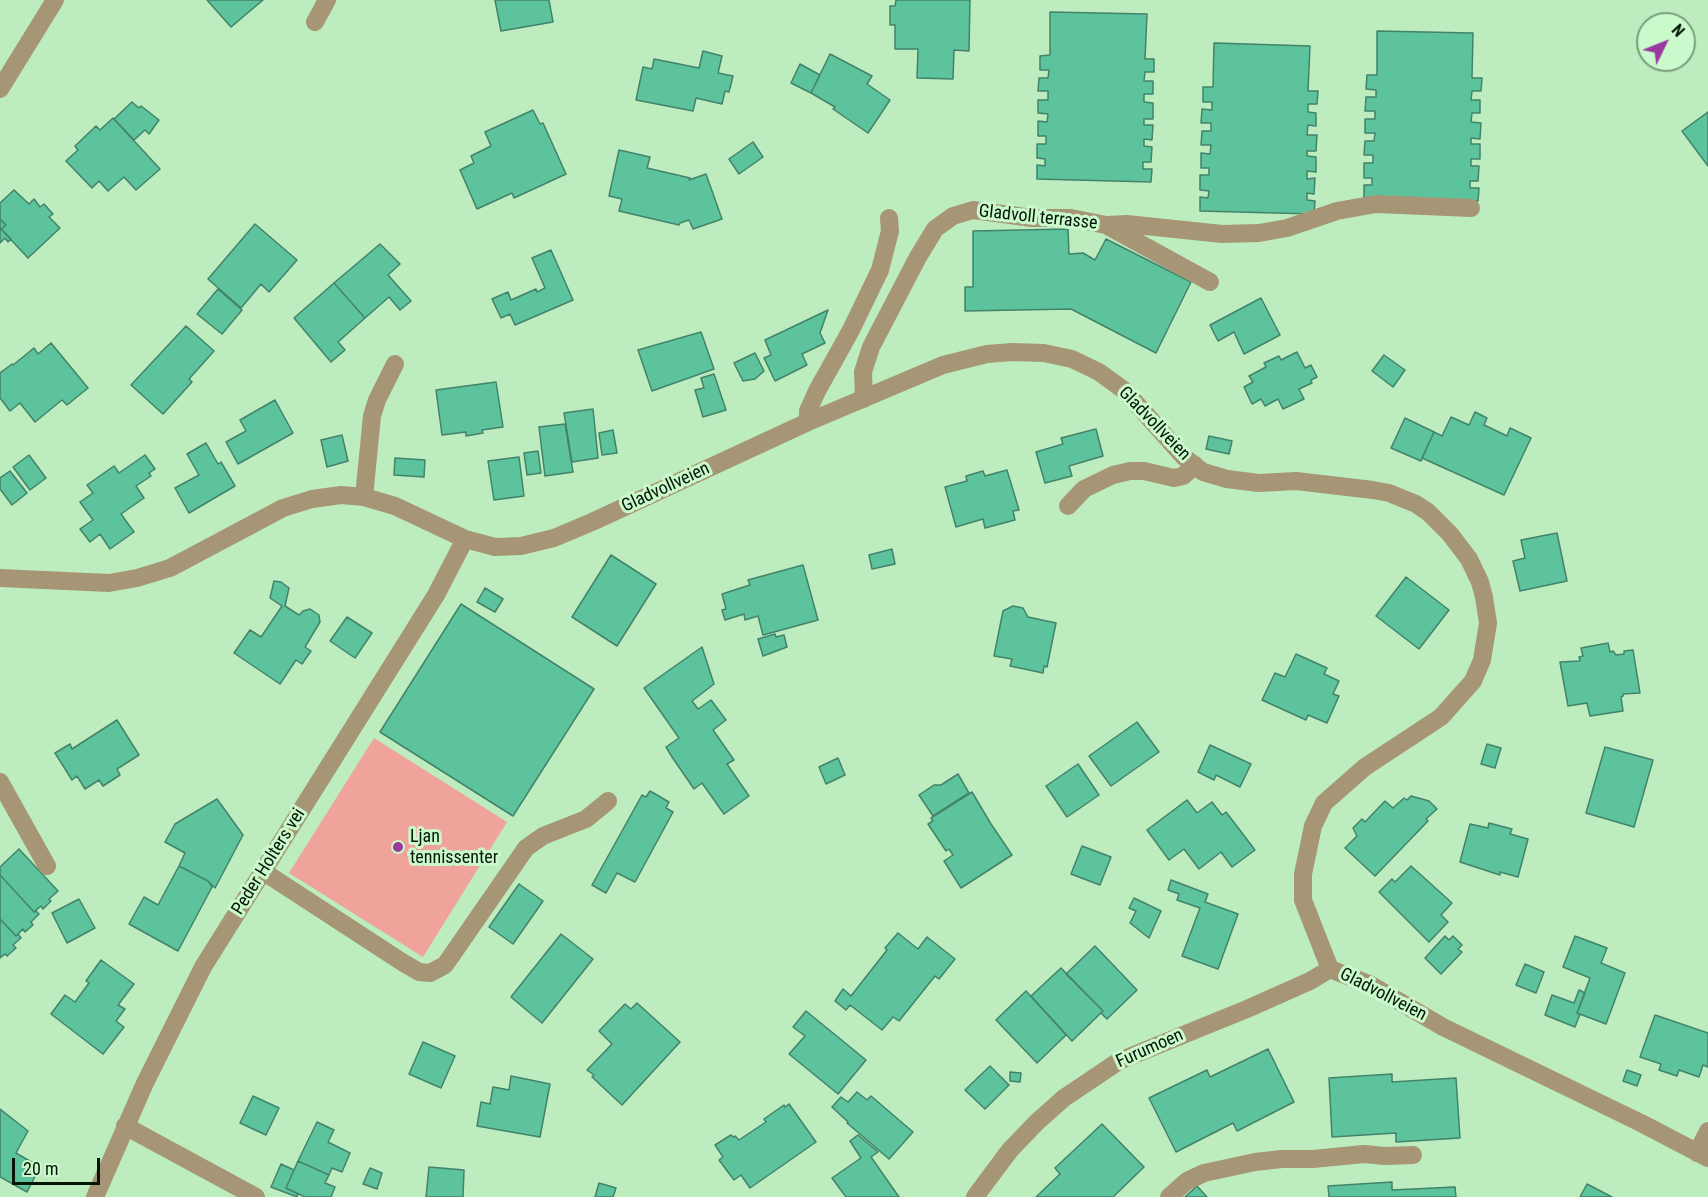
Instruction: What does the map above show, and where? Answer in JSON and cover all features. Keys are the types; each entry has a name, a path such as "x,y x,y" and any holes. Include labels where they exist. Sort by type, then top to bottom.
{"street":[{"path":"0,89 56,0"},
{"path":"315,22 327,0"},
{"path":"1106,225 1138,225 1222,234 1250,233 1287,228 1337,211 1376,204 1471,208"},
{"name":"Gladvoll terrasse","path":"864,399 863,372 871,347 923,248 935,230 953,216 974,210 1032,218 1071,218 1106,225 1210,282"},
{"path":"808,422 808,411 817,391 855,322 880,270 890,231 889,218"},
{"name":"Gladvollveien","path":"0,578 109,583 137,578 170,568 283,508 312,499 341,495 364,497 395,506 465,539 495,548 521,546 554,538 808,422 943,365 987,354 1012,352 1044,353 1072,358 1099,372 1125,391 1184,457 1203,472 1227,479 1259,483 1296,481 1373,490 1403,498 1428,512 1450,534 1469,559 1484,597 1488,623 1482,660 1473,681 1441,717 1365,767 1324,803 1313,826 1303,874 1304,900 1330,969 1371,986 1443,1027 1641,1123 1703,1156"},
{"path":"364,497 372,416 395,364"},
{"path":"1068,506 1084,489 1113,475 1144,471 1174,478 1183,476 1195,465"},
{"name":"Peder Holters vei","path":"95,1197 125,1126 203,967 436,595 465,539"},
{"path":"0,782 46,866"},
{"path":"264,872 402,962 419,972 430,972 445,964 526,848 543,836 586,819 608,801"},
{"name":"Furumoen","path":"975,1197 1010,1150 1037,1122 1064,1098 1119,1060 1247,1009 1310,981 1330,969"},
{"path":"125,1126 256,1197"},
{"path":"1703,1156 1708,1131"},
{"path":"1168,1197 1187,1181 1204,1173 1255,1162 1364,1154 1413,1155"}],"shaded area":[{"name":"Ljan tennissenter","path":"374,738 507,822 423,957 289,873"}],"building":[{"path":"207,0 263,0 231,27"},
{"path":"495,0 549,0 553,22 501,31"},
{"path":"896,0 970,0 969,51 954,50 953,79 917,78 918,49 895,49 895,25 890,25 890,6 895,6"},
{"path":"1050,12 1147,14 1145,59 1154,59 1154,72 1145,72 1144,81 1153,81 1153,94 1144,94 1144,102 1153,103 1153,119 1144,119 1144,125 1153,125 1152,140 1144,139 1144,146 1152,147 1151,162 1143,162 1143,169 1152,169 1151,182 1037,179 1037,165 1045,166 1045,159 1037,158 1037,144 1046,144 1046,136 1038,136 1038,121 1047,122 1048,114 1038,113 1038,100 1048,100 1048,91 1038,91 1039,78 1048,78 1049,70 1040,70 1040,56 1050,55"},
{"path":"1377,31 1473,33 1472,78 1482,78 1481,91 1472,91 1471,100 1480,100 1480,113 1472,113 1471,122 1481,123 1480,139 1471,138 1471,144 1480,144 1480,159 1471,159 1471,166 1479,166 1478,181 1470,181 1470,188 1479,188 1478,201 1364,198 1364,185 1372,185 1372,178 1364,178 1364,163 1373,163 1373,155 1364,155 1365,141 1374,141 1375,133 1365,133 1365,119 1375,119 1375,111 1365,111 1366,97 1376,97 1376,90 1366,89 1367,75 1377,75"},
{"path":"1214,43 1310,46 1308,91 1318,91 1317,104 1308,104 1308,112 1316,113 1316,126 1308,125 1307,135 1317,135 1316,151 1307,151 1307,156 1316,157 1316,172 1307,171 1307,179 1315,178 1314,194 1307,193 1307,200 1315,201 1314,214 1200,211 1200,197 1208,198 1209,191 1200,190 1200,175 1209,175 1209,168 1201,168 1201,153 1210,154 1211,145 1201,145 1202,131 1211,131 1211,123 1201,123 1202,109 1212,110 1212,102 1203,102 1203,87 1213,87"},
{"path":"703,51 722,56 718,73 733,76 729,92 725,91 722,104 696,98 693,111 636,100 643,67 652,69 654,59 699,68"},
{"path":"830,54 872,76 867,84 890,100 868,133 833,109 835,107 811,93"},
{"path":"800,64 820,75 811,93 791,83"},
{"path":"132,102 159,120 149,134 145,130 134,140 114,119"},
{"path":"533,110 540,124 543,123 566,174 514,198 512,193 477,209 460,170 474,163 471,156 491,146 485,132"},
{"path":"1708,112 1708,166 1682,131"},
{"path":"113,118 160,169 136,190 124,177 108,191 99,181 92,188 66,161 78,150 75,146 96,126 100,130"},
{"path":"753,142 763,157 739,174 729,159"},
{"path":"619,150 650,157 647,168 690,178 689,180 706,174 722,219 693,229 689,220 679,225 619,211 622,199 609,196"},
{"path":"14,190 29,204 34,199 40,207 44,204 53,214 49,217 60,228 28,258 1,229 6,225 0,219 0,203"},
{"path":"0,219 6,225 1,229 11,239 8,242 5,238 0,243"},
{"path":"255,224 297,260 269,292 261,284 241,308 208,279"},
{"path":"1068,229 1069,254 1083,253 1095,260 1106,239 1191,282 1156,353 1071,309 965,311 965,287 973,287 973,231"},
{"path":"380,244 400,264 388,275 411,301 400,310 389,297 365,318 334,283"},
{"path":"551,250 573,300 515,325 510,314 501,318 492,299 508,292 511,300 536,289 537,292 545,288 532,258"},
{"path":"334,283 365,318 338,342 345,350 331,362 294,318"},
{"path":"218,289 242,310 222,334 197,314"},
{"path":"1261,298 1280,335 1244,354 1234,332 1218,341 1210,325"},
{"path":"828,310 820,333 825,343 802,354 807,365 775,381 764,358 771,355 765,340"},
{"path":"186,326 214,351 189,379 192,382 163,414 131,385"},
{"path":"701,332 714,369 652,391 638,350"},
{"path":"51,343 88,388 67,405 62,400 35,422 20,403 10,411 0,398 0,373 34,348 38,354"},
{"path":"1297,352 1305,368 1311,365 1317,377 1311,380 1312,383 1299,389 1304,399 1283,409 1278,399 1265,406 1261,399 1252,404 1244,387 1253,382 1249,376 1266,367 1264,363 1279,356 1281,360"},
{"path":"755,353 764,371 755,379 743,381 734,363"},
{"path":"1384,355 1405,370 1393,387 1372,371"},
{"path":"714,374 726,410 703,417 695,390 704,388 701,378"},
{"path":"496,382 503,427 482,430 483,433 466,436 466,432 442,435 436,390"},
{"path":"275,400 293,433 238,464 226,442 246,431 240,420"},
{"path":"593,409 598,458 572,462 564,413"},
{"path":"1475,412 1487,418 1484,425 1507,436 1510,428 1531,438 1504,495 1422,458 1434,432 1442,436 1451,417 1469,425"},
{"path":"1405,418 1434,432 1421,461 1391,448"},
{"path":"565,424 573,472 545,476 539,427"},
{"path":"1096,429 1103,456 1069,466 1072,476 1045,483 1036,452 1063,444 1061,438"},
{"path":"613,430 617,453 602,455 599,433"},
{"path":"342,435 348,461 327,467 321,440"},
{"path":"1209,436 1232,441 1229,454 1206,449"},
{"path":"206,443 218,464 221,462 235,486 189,513 175,488 199,475 187,454"},
{"path":"538,451 541,473 527,475 524,453"},
{"path":"29,455 46,478 30,490 13,467"},
{"path":"145,455 155,469 149,473 151,476 136,486 144,498 121,514 134,532 110,549 100,534 90,542 80,529 93,520 80,502 93,493 87,485 114,466 119,473"},
{"path":"519,457 524,496 494,500 488,461"},
{"path":"395,458 425,460 424,477 394,475"},
{"path":"1007,470 1019,510 1013,511 1015,520 985,528 983,519 956,527 945,487 967,481 966,476 983,471 985,476"},
{"path":"10,471 27,493 12,505 0,489 0,478"},
{"path":"1557,533 1567,581 1520,591 1513,561 1525,558 1521,540"},
{"path":"892,549 895,564 872,569 869,555"},
{"path":"611,555 656,584 617,646 572,617"},
{"path":"803,565 818,620 763,635 758,616 745,620 744,614 725,620 722,610 726,609 722,594 750,585 748,580"},
{"path":"1406,577 1449,610 1419,649 1376,616"},
{"path":"274,581 281,582 289,588 285,606 299,615 310,609 319,615 320,622 305,647 311,651 302,664 296,660 280,684 234,653 250,630 261,637 282,606 270,598"},
{"path":"485,588 503,599 495,612 477,602"},
{"name":"Ljan tennissenter","path":"461,604 594,689 513,816 380,732"},
{"path":"1013,606 1023,608 1028,617 1056,623 1047,667 1044,666 1043,673 1010,666 1012,659 994,656 1003,611"},
{"path":"347,617 372,633 355,658 330,641"},
{"path":"775,634 776,637 784,635 787,647 763,656 758,639"},
{"path":"1608,643 1610,652 1613,651 1616,655 1633,650 1640,693 1623,694 1621,697 1623,711 1590,716 1587,703 1568,706 1560,662 1580,661 1579,657 1583,656 1581,648"},
{"path":"702,647 714,684 692,701 698,709 711,700 726,720 713,730 734,760 727,764 749,796 724,814 702,783 694,789 672,757 666,747 679,738 644,688"},
{"path":"1296,654 1327,668 1324,674 1339,681 1333,694 1339,696 1327,723 1308,715 1306,720 1262,700 1275,673 1285,677"},
{"path":"117,720 139,755 117,769 120,775 103,786 99,780 85,789 77,776 72,780 55,753 70,744 72,749"},
{"path":"1137,722 1159,752 1111,786 1089,756"},
{"path":"1487,744 1501,748 1495,768 1481,764"},
{"path":"1210,745 1251,764 1240,787 1216,775 1214,780 1198,772"},
{"path":"1605,747 1653,760 1634,827 1586,813"},
{"path":"838,758 845,775 826,784 819,767"},
{"path":"1078,764 1099,795 1067,817 1046,786"},
{"path":"958,774 969,793 933,816 919,795"},
{"path":"650,791 669,802 666,808 673,812 635,882 617,873 606,893 592,885 642,795 646,797"},
{"path":"972,792 1012,855 961,888 944,861 953,855 949,849 946,851 928,824 933,821 931,818"},
{"path":"1411,796 1429,801 1437,809 1375,876 1345,848 1357,836 1353,828 1362,819 1365,822 1385,801 1393,808 1404,798 1407,800"},
{"path":"217,799 243,835 215,888 208,881 179,866 185,853 165,842 175,824"},
{"path":"1187,800 1197,813 1212,802 1222,815 1226,812 1255,850 1232,867 1221,852 1199,869 1184,849 1169,860 1147,830"},
{"path":"1489,823 1512,829 1510,834 1528,839 1518,877 1500,872 1500,875 1460,862 1470,824 1488,828"},
{"path":"1082,846 1111,857 1100,885 1071,874"},
{"path":"19,849 58,891 43,909 41,906 34,912 0,875 0,867"},
{"path":"179,866 208,881 212,887 178,951 129,924 144,897 158,905"},
{"path":"1411,866 1452,903 1441,915 1448,922 1429,942 1379,892 1392,879 1395,882"},
{"path":"0,875 34,912 39,914 31,922 33,925 25,932 23,929 16,936 0,919"},
{"path":"1171,880 1208,894 1205,902 1238,914 1218,969 1182,956 1200,908 1177,900 1179,894 1168,890"},
{"path":"519,884 543,901 513,944 489,927"},
{"path":"1134,898 1161,911 1149,938 1130,923 1136,911 1129,908"},
{"path":"79,899 95,928 67,943 52,913"},
{"path":"0,919 16,936 18,934 21,938 13,945 16,948 7,956 5,954 0,958"},
{"path":"898,933 918,949 927,937 955,959 939,979 935,976 899,1021 893,1017 882,1030 850,1005 846,1010 835,1001 843,989 851,996"},
{"path":"561,934 593,959 542,1023 511,997"},
{"path":"1445,936 1449,940 1453,936 1462,945 1458,949 1462,952 1441,974 1425,958"},
{"path":"1575,936 1607,948 1601,963 1625,973 1606,1024 1577,1013 1590,978 1563,967"},
{"path":"1095,946 1137,990 1107,1019 1101,1013 1103,1011 1066,974"},
{"path":"101,960 134,984 118,1005 125,1009 116,1021 124,1027 103,1054 51,1014 65,995 75,1002 89,983 86,981"},
{"path":"1525,964 1544,972 1536,993 1516,985"},
{"path":"1061,968 1103,1011 1072,1041 1031,996"},
{"path":"1579,990 1585,993 1577,1013 1580,1014 1575,1027 1545,1015 1552,995 1574,1003"},
{"path":"1026,991 1066,1035 1037,1063 996,1020"},
{"path":"637,1003 680,1042 622,1105 587,1070 612,1044 599,1031 625,1004 631,1009"},
{"path":"806,1011 866,1060 838,1094 789,1054 805,1036 793,1027"},
{"path":"1655,1015 1708,1033 1708,1067 1703,1065 1699,1077 1679,1070 1677,1076 1659,1070 1661,1064 1640,1057"},
{"path":"423,1042 455,1056 441,1088 409,1074"},
{"path":"1268,1049 1294,1102 1237,1131 1233,1123 1176,1152 1149,1098 1207,1070 1210,1077"},
{"path":"990,1066 1009,1085 985,1109 965,1090"},
{"path":"1627,1070 1641,1075 1637,1086 1623,1081"},
{"path":"1010,1072 1021,1073 1020,1082 1010,1081"},
{"path":"1392,1074 1392,1082 1456,1078 1460,1138 1396,1142 1396,1133 1332,1137 1329,1078"},
{"path":"511,1076 550,1084 540,1137 477,1126 481,1102 490,1104 493,1087 509,1090"},
{"path":"857,1092 867,1100 871,1096 913,1132 889,1159 832,1107 841,1097 848,1102"},
{"path":"253,1096 279,1108 266,1135 240,1123"},
{"path":"789,1104 816,1142 750,1188 741,1175 734,1180 719,1160 723,1157 715,1145 731,1135 739,1140 766,1122 764,1119"},
{"path":"0,1109 28,1131 16,1153 40,1167 27,1192 0,1177"},
{"path":"317,1122 334,1130 328,1142 350,1153 342,1172 332,1168 329,1175 298,1161"},
{"path":"1102,1124 1144,1167 1113,1197 1036,1197 1060,1174 1055,1168"},
{"path":"858,1135 878,1152 871,1157 899,1197 846,1197 832,1178 861,1158 850,1141"},
{"path":"298,1161 329,1175 325,1183 335,1187 331,1197 305,1197 286,1188"},
{"path":"281,1164 294,1170 286,1188 298,1194 297,1197 271,1187"},
{"path":"429,1167 464,1170 463,1197 426,1197"},
{"path":"370,1168 382,1173 377,1189 363,1184"},
{"path":"1392,1182 1392,1190 1455,1187 1456,1197 1329,1197 1328,1186"},
{"path":"599,1183 616,1188 613,1197 595,1197"},
{"path":"1587,1184 1612,1197 1580,1197"},
{"path":"1197,1186 1207,1197 1185,1197"}],"place":[{"name":"Ljan tennissenter","path":"398,847"}]}
